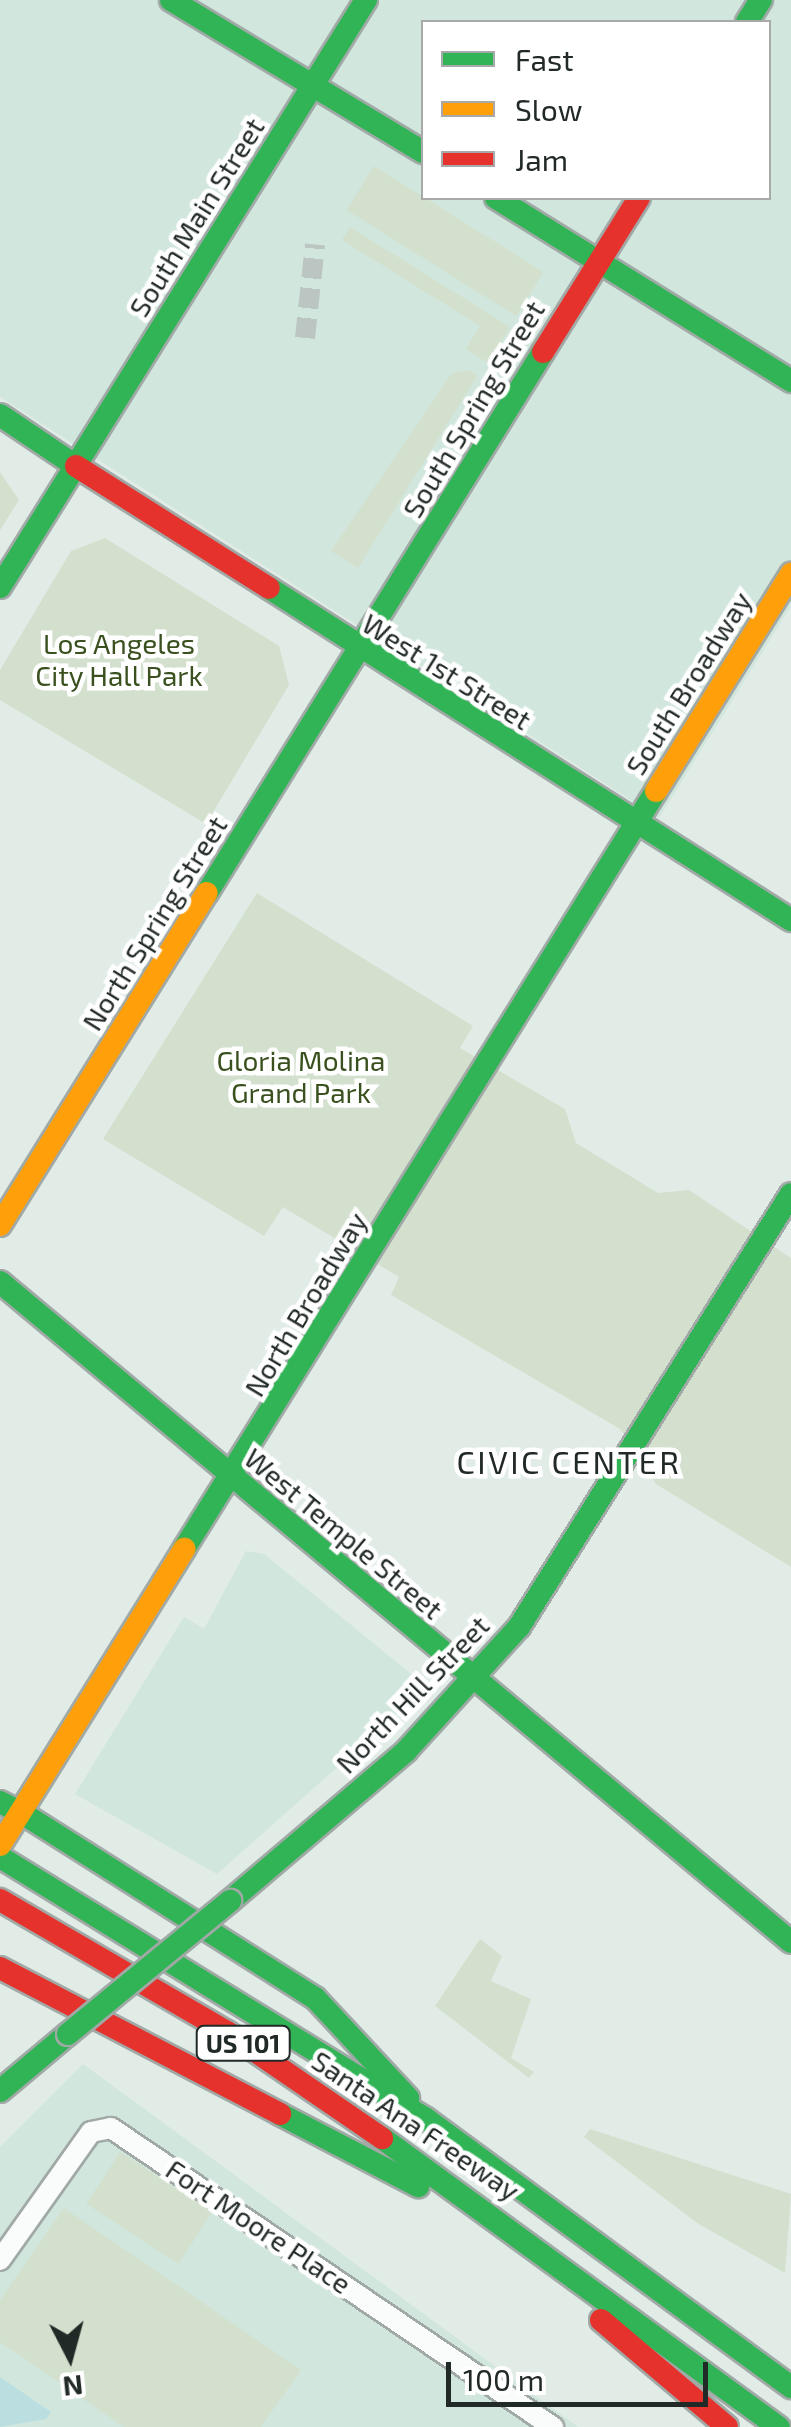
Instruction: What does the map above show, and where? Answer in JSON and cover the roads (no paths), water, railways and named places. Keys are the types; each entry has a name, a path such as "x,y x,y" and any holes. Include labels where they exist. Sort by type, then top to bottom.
{"main road":[{"path":"170,0 421,150"},
{"name":"South Main Street","path":"0,587 366,0"},
{"path":"499,200 791,381"},
{"name":"South Spring Street","path":"359,653 638,200"},
{"name":"West 1st Street","path":"0,415 359,653 791,920"},
{"name":"South Broadway","path":"637,825 791,574"},
{"name":"North Spring Street","path":"0,1225 359,653"},
{"name":"North Broadway","path":"10,1829 637,825"},
{"name":"North Hill Street","path":"0,2091 230,1901 475,1681 569,1552 791,1194"},
{"name":"West Temple Street","path":"0,1282 231,1479 791,1942"},
{"path":"0,1802 10,1829 315,1998 426,2119"},
{"name":"Santa Ana Freeway","path":"0,1857 426,2119 586,2232"},
{"name":"Santa Ana Freeway","path":"0,1900 227,2032 526,2236 783,2427"},
{"path":"0,1968 136,2031 408,2184 475,2202"},
{"path":"586,2232 667,2264 791,2358"},
{"name":"US 101","path":"586,2232 791,2388"},
{"path":"526,2236 572,2295 727,2427"},
{"path":"783,2427 791,2421"}],"street":[{"name":"Fort Moore Place","path":"0,2260 90,2132 111,2128 553,2427"}],"water":[{"path":"0,2377 51,2412 46,2419 0,2427"}],"tunnel":[{"path":"305,338 315,245"}],"district":[{"name":"CIVIC CENTER","path":"569,1461"}],"park label":[{"name":"Los Angeles City Hall Park","path":"119,659"},
{"name":"Gloria Molina Grand Park","path":"301,1076"}]}
